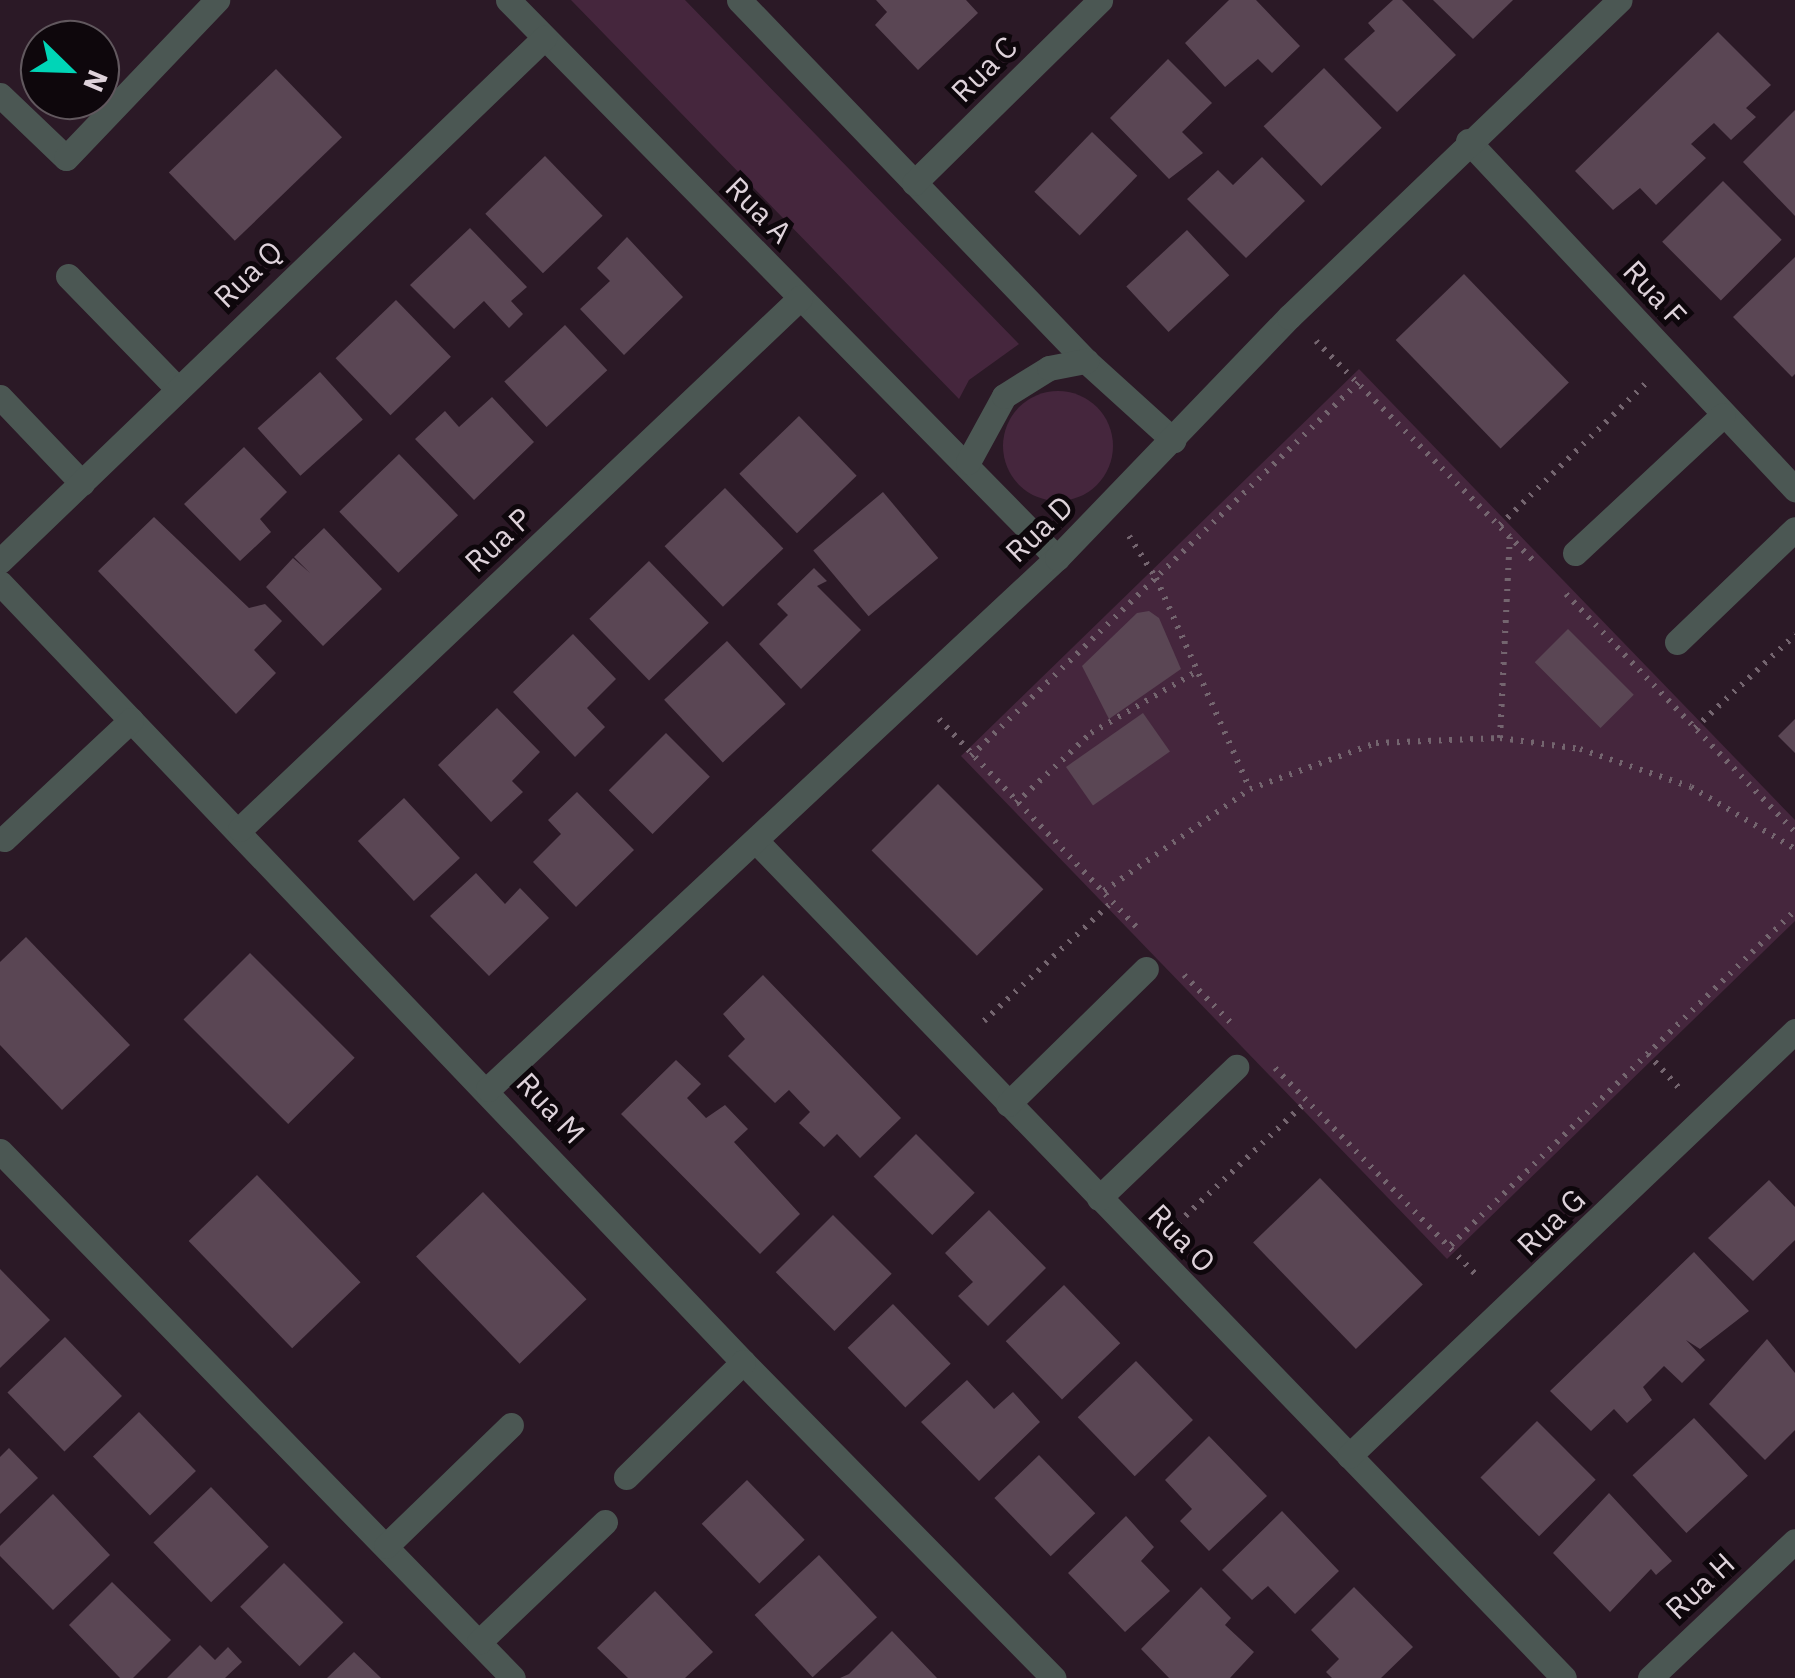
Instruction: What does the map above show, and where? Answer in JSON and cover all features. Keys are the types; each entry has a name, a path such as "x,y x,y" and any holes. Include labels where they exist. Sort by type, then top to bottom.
{"street":[{"path":"0,96 66,158 217,0"},
{"name":"Rua A","path":"508,0 800,298 968,462 1056,558"},
{"path":"739,0 1086,361 1173,440"},
{"name":"Rua C","path":"914,184 1100,0"},
{"name":"Rua D","path":"488,1088 1056,558 1468,141 1620,0"},
{"name":"Rua Q","path":"0,561 176,387 544,38"},
{"name":"Rua F","path":"1468,141 1795,490"},
{"path":"68,276 176,387"},
{"name":"Rua P","path":"240,830 800,298"},
{"path":"968,462 1004,396 1050,368 1086,361"},
{"path":"0,397 82,482"},
{"path":"1575,553 1723,415"},
{"path":"1676,642 1795,529"},
{"name":"Rua M","path":"0,583 488,1088 743,1362 1054,1678"},
{"path":"4,839 131,720"},
{"name":"Rua O","path":"756,841 1564,1678"},
{"path":"1008,1104 1150,957"},
{"name":"Rua G","path":"1348,1456 1507,1310 1795,1031"},
{"path":"1100,1198 1236,1068"},
{"path":"0,1151 513,1678"},
{"path":"626,1477 743,1362"},
{"path":"386,1546 511,1426"},
{"path":"480,1642 604,1522"},
{"name":"Rua H","path":"1650,1678 1795,1541"}],"path":[{"path":"1500,525 1672,358"},
{"path":"971,756 1360,381"},
{"path":"1110,506 1156,578 1194,672 1250,789"},
{"path":"1500,738 1510,536"},
{"path":"1695,728 1795,635"},
{"path":"1016,802 1092,733 1194,672"},
{"path":"915,692 971,756 1104,891 1150,957"},
{"path":"1104,891 1250,789 1376,743 1500,738 1580,748 1691,787 1795,849"},
{"path":"954,1050 1112,902"},
{"path":"1450,1245 1795,911"},
{"path":"1182,973 1238,1030"},
{"path":"1266,1058 1450,1245 1507,1310"},
{"path":"1148,1251 1307,1101"}],"shaded area":[{"path":"571,0 685,0 1019,344 969,380 959,399"},
{"path":"1359,369 1795,820 1795,921 1447,1259 961,756"},
{"path":"1058,391 1079,396 1097,407 1108,425 1113,446 1108,467 1097,485 1079,496 1058,501 1037,496 1019,485 1008,467 1003,446 1008,425 1019,407 1037,396"}],"building":[{"path":"876,0 966,0 978,13 918,70 875,25 887,12"},
{"path":"1229,0 1256,0 1300,46 1272,73 1258,59 1225,87 1185,43"},
{"path":"1393,0 1402,0 1456,55 1397,112 1344,59 1375,31 1368,23"},
{"path":"1433,0 1513,0 1473,39"},
{"path":"1718,32 1771,85 1746,108 1756,117 1731,140 1714,123 1691,144 1706,158 1656,205 1640,188 1613,210 1575,171"},
{"path":"1168,59 1212,103 1182,132 1203,153 1169,179 1110,118"},
{"path":"1324,68 1382,128 1321,186 1264,126"},
{"path":"276,69 342,137 235,241 169,173"},
{"path":"1795,110 1795,216 1743,162"},
{"path":"1092,132 1137,176 1080,235 1034,192"},
{"path":"545,156 603,216 543,273 485,214"},
{"path":"1262,157 1305,201 1246,258 1187,199 1218,170 1233,185"},
{"path":"1723,181 1782,240 1721,301 1662,242"},
{"path":"470,228 527,287 511,301 523,314 509,328 484,301 454,329 410,285"},
{"path":"1187,230 1229,275 1169,332 1126,287"},
{"path":"627,237 683,297 624,355 580,309 610,281 597,268"},
{"path":"1795,257 1795,374 1792,377 1733,317"},
{"path":"1464,274 1569,383 1501,449 1396,340"},
{"path":"396,300 451,357 390,415 336,358"},
{"path":"565,325 607,370 547,427 504,382"},
{"path":"320,372 363,420 300,476 258,428"},
{"path":"492,397 534,442 474,500 415,439 445,411 459,427"},
{"path":"799,416 857,476 797,533 739,474"},
{"path":"244,447 287,492 260,519 271,532 240,561 184,504"},
{"path":"399,454 458,515 398,573 339,512"},
{"path":"725,488 783,548 723,607 665,546"},
{"path":"883,492 938,558 869,616 813,550"},
{"path":"154,517 249,608 265,604 282,621 254,650 276,673 236,714 98,571"},
{"path":"324,528 382,589 323,646 266,587 293,558 310,573 294,557"},
{"path":"649,561 709,623 649,681 589,619"},
{"path":"814,568 827,581 817,586 861,630 801,689 759,644 788,615 777,604"},
{"path":"1149,611 1159,618 1181,669 1109,719 1082,666 1137,613"},
{"path":"1568,629 1634,695 1601,728 1535,662"},
{"path":"573,634 616,679 587,708 605,727 575,757 513,692"},
{"path":"727,641 786,704 723,763 664,700"},
{"path":"497,708 540,752 512,781 523,792 491,822 438,765"},
{"path":"1143,713 1170,752 1093,805 1066,767"},
{"path":"1795,719 1795,753 1778,736"},
{"path":"666,733 710,777 653,834 609,790"},
{"path":"938,784 1043,889 977,956 872,850"},
{"path":"577,792 634,850 576,907 533,862 561,834 548,820"},
{"path":"404,798 460,858 414,901 358,841"},
{"path":"476,873 505,904 520,888 549,918 489,976 430,916"},
{"path":"26,937 130,1045 62,1110 0,1045 0,962"},
{"path":"250,953 355,1058 288,1124 184,1019"},
{"path":"763,975 901,1118 860,1158 837,1134 824,1147 799,1123 810,1112 789,1090 775,1103 728,1056 745,1039 723,1014"},
{"path":"676,1060 701,1084 687,1098 706,1118 725,1105 748,1129 734,1142 800,1214 760,1254 621,1114"},
{"path":"916,1134 975,1193 932,1235 874,1176"},
{"path":"257,1175 361,1282 292,1348 189,1241"},
{"path":"1320,1178 1423,1284 1356,1349 1253,1243"},
{"path":"1769,1180 1795,1207 1795,1240 1753,1281 1708,1238"},
{"path":"483,1192 587,1299 520,1364 416,1257"},
{"path":"989,1210 1046,1268 988,1326 958,1296 973,1282 945,1253"},
{"path":"833,1215 892,1274 834,1331 776,1272"},
{"path":"1694,1252 1749,1311 1700,1349 1686,1340 1705,1360 1682,1383 1664,1366 1643,1387 1652,1400 1627,1423 1614,1409 1591,1431 1550,1391"},
{"path":"0,1269 50,1320 0,1368"},
{"path":"1064,1285 1120,1343 1062,1400 1006,1341"},
{"path":"893,1304 951,1364 905,1407 848,1348"},
{"path":"65,1337 122,1396 64,1452 7,1393"},
{"path":"1767,1339 1795,1373 1795,1430 1765,1460 1709,1404"},
{"path":"1136,1361 1193,1420 1135,1476 1078,1417"},
{"path":"967,1380 994,1409 1013,1392 1040,1422 979,1481 921,1422"},
{"path":"139,1412 196,1471 150,1515 93,1456"},
{"path":"1694,1418 1748,1476 1686,1533 1633,1475"},
{"path":"1537,1421 1596,1480 1539,1536 1480,1478"},
{"path":"1209,1436 1267,1496 1209,1551 1180,1521 1192,1509 1165,1480"},
{"path":"9,1448 38,1478 0,1514 0,1457"},
{"path":"1039,1455 1095,1513 1051,1556 994,1498"},
{"path":"747,1480 805,1540 759,1583 702,1524"},
{"path":"211,1487 269,1547 211,1602 153,1543"},
{"path":"1609,1493 1672,1561 1656,1575 1651,1569 1610,1612 1553,1553"},
{"path":"53,1494 110,1555 53,1610 0,1556 0,1546"},
{"path":"1282,1511 1339,1571 1295,1614 1268,1586 1252,1600 1222,1570"},
{"path":"1126,1516 1154,1547 1141,1561 1170,1591 1125,1632 1068,1573"},
{"path":"819,1555 877,1617 813,1677 755,1615"},
{"path":"284,1563 343,1622 300,1666 240,1607"},
{"path":"112,1582 171,1640 133,1678 120,1678 69,1625"},
{"path":"1201,1587 1231,1618 1225,1625 1254,1652 1230,1678 1169,1678 1141,1649"},
{"path":"1354,1587 1413,1647 1381,1678 1332,1678 1326,1672 1339,1659 1311,1630"},
{"path":"655,1591 713,1652 685,1678 628,1678 597,1648"},
{"path":"892,1631 937,1678 840,1678 849,1674"},
{"path":"200,1645 215,1660 228,1647 242,1662 225,1678 167,1678"},
{"path":"354,1652 381,1678 327,1678"}]}
